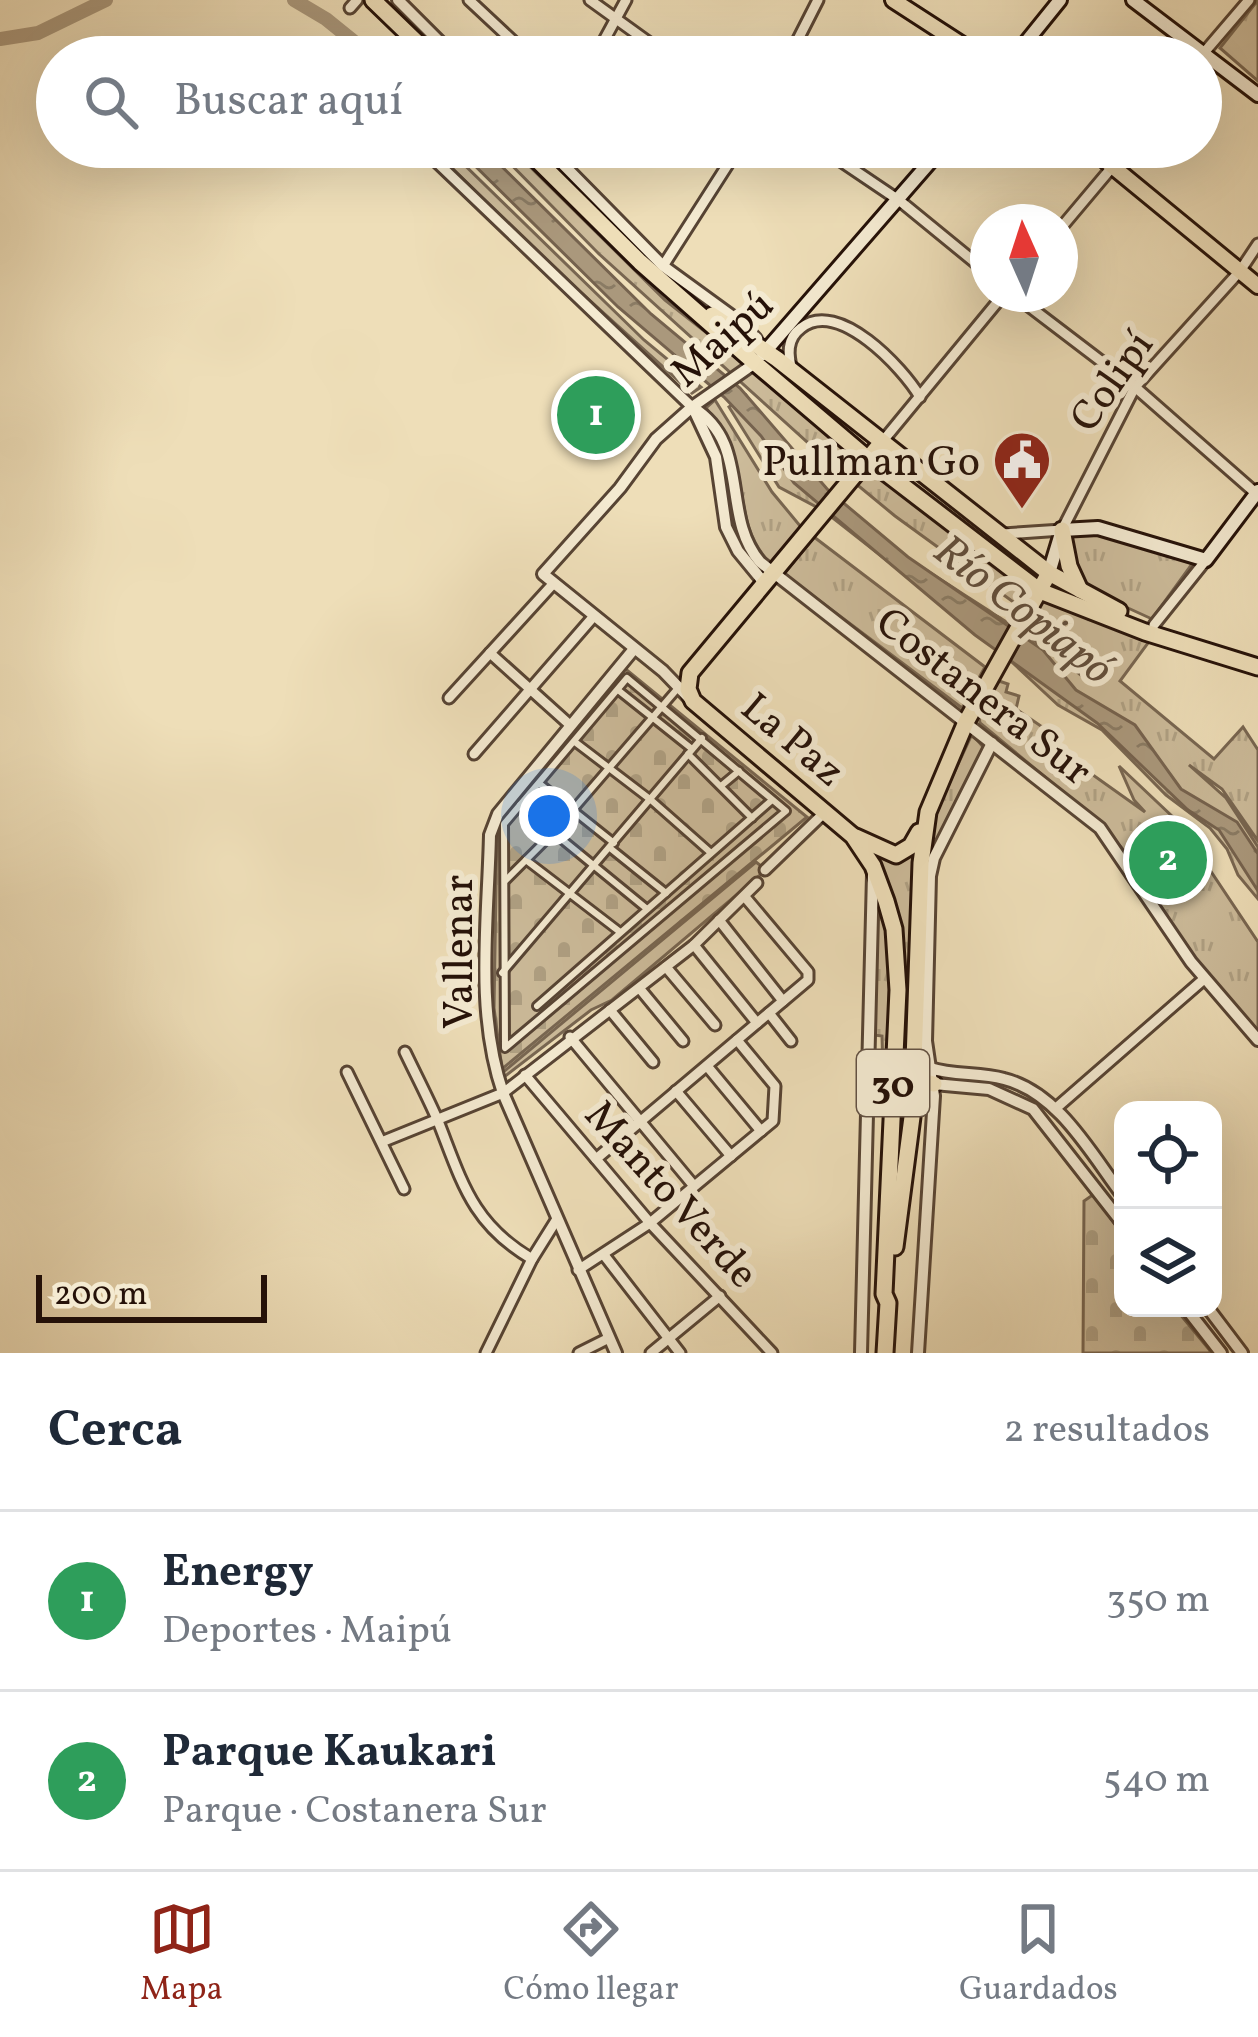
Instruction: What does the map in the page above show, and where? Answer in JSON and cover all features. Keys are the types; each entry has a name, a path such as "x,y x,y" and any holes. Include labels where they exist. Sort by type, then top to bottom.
{"highway":[{"path":"373,0 410,36"},
{"path":"545,168 640,262 760,357 868,459 1040,591 1144,632 1215,652"},
{"path":"760,357 792,371 996,533 1081,593 1258,668"},
{"path":"693,701 690,673 882,442"},
{"path":"1062,530 1069,566 1081,593"},
{"name":"30","path":"887,1303 893,1294 914,1081 918,930 928,812 966,722 1049,573"},
{"name":"La Paz","path":"693,701 826,811 853,836 872,866"},
{"path":"853,836 888,854 904,852 916,839 928,812"},
{"name":"30","path":"872,866 894,929 898,968 885,1353"},
{"path":"918,930 926,981"},
{"path":"896,1024 900,1069 914,1081 932,1076"}],"main road":[{"path":"893,0 949,36"},
{"path":"1032,36 1060,0"},
{"path":"1133,0 1178,36"},
{"path":"1222,69 1258,95"},
{"name":"Maipú","path":"760,357 926,168"},
{"path":"1114,168 1258,286"},
{"path":"1062,530 1108,531 1206,560 1257,493"},
{"name":"Colipí","path":"1049,573 1062,530"}],"street":[{"path":"398,0 434,36"},
{"path":"470,0 508,36"},
{"path":"590,0 638,36"},
{"path":"607,36 626,0"},
{"path":"800,36 818,0"},
{"path":"1218,36 1249,0"},
{"name":"Costanera Sur","path":"443,168 716,426 727,446 743,540 768,582 966,722 1100,828 1204,979 1258,1040"},
{"path":"567,168 663,266 743,325 760,357"},
{"path":"663,266 726,168"},
{"path":"851,168 970,258"},
{"path":"1078,208 1112,168"},
{"name":"Colipí","path":"1062,530 1135,387 1240,271 1258,244"},
{"path":"882,442 994,312"},
{"path":"1033,312 1135,387 1257,493"},
{"path":"792,371 788,350 794,334 807,324 824,321 881,350 920,398"},
{"name":"Maipú","path":"449,698 620,488 646,449 760,357"},
{"path":"996,533 1062,530"},
{"path":"1154,625 1206,560"},
{"name":"La Paz","path":"548,579 663,671 693,701"},
{"path":"474,754 594,616"},
{"name":"Vallenar","path":"616,1353 502,1093 492,1060 486,1011 490,830 498,814 634,649"},
{"path":"490,652 570,725"},
{"name":"La Paz","path":"663,671 690,673"},
{"path":"627,678 786,811 505,1048 504,824 618,690 627,678"},
{"path":"502,884 554,833 678,688"},
{"path":"618,690 690,751 752,818"},
{"path":"502,974 701,738"},
{"path":"574,742 711,854"},
{"path":"918,1353 932,1076 926,1056 930,876 934,858 992,743"},
{"path":"721,786 739,771"},
{"path":"540,784 666,892"},
{"path":"536,1006 772,800"},
{"path":"520,806 647,909"},
{"path":"765,870 826,811"},
{"path":"526,860 620,932"},
{"path":"861,1353 872,866"},
{"path":"384,1141 502,1093 694,945 757,883"},
{"path":"596,1159 808,980 808,972 745,897"},
{"path":"719,920 783,1001"},
{"path":"694,945 757,1023"},
{"path":"666,967 715,1025"},
{"path":"1055,1109 1204,979"},
{"path":"640,988 683,1041"},
{"path":"610,1010 653,1062"},
{"path":"769,1013 791,1041"},
{"path":"570,1037 694,1186"},
{"path":"578,1270 650,1223 773,1121 777,1091 737,1040"},
{"path":"405,1052 437,1119 461,1186 499,1238 532,1259"},
{"path":"707,1066 761,1131"},
{"path":"346,1072 404,1189"},
{"name":"Manto Verde","path":"525,1075 650,1223 772,1353"},
{"path":"932,1076 1015,1082 1055,1109 1114,1186"},
{"path":"969,1080 1010,1095 1039,1114 1114,1212"},
{"path":"676,1091 731,1156"},
{"path":"1107,1202 1114,1200"},
{"path":"486,1353 532,1259 557,1220"},
{"path":"604,1255 680,1353"},
{"path":"651,1353 719,1296"},
{"path":"1193,1317 1221,1353"},
{"path":"1215,1317 1242,1353"},
{"path":"579,1353 609,1338"}],"green space":[{"path":"1258,0 1258,81 1222,45"},
{"path":"452,168 468,168 644,340 701,387 692,393"},
{"path":"515,168 531,168 665,300 1030,588 1019,606 826,459 599,254"},
{"path":"746,395 789,460 838,507 1087,680 1047,641 1034,618 1045,596 1151,639 1120,681 1214,759 1243,727 1258,750 1258,841 1222,789 1189,765 1226,798 1258,847 1258,899 1210,828 1166,795 1102,730 1058,705 987,639 824,511 779,487 729,407"},
{"path":"715,400 772,492 801,527 770,563 747,523 729,443 706,408"},
{"path":"1089,532 1195,560 1152,619 1080,586 1069,534"},
{"path":"814,537 985,667 962,708 784,574"},
{"path":"623,667 807,817 502,1069 494,1008 497,826"},
{"path":"999,681 1008,684 1006,692 1019,696 1016,709 1054,735 1048,743 1145,812 1134,800 1119,766 1193,836 1202,850 1200,855 1258,942 1258,1036 1219,997 1127,854 1098,821 980,723"},
{"path":"972,734 984,748 930,873 930,825"},
{"path":"917,845 909,1062 903,1036 902,951 868,851 889,860"},
{"path":"756,862 766,870 612,1000 591,1010 504,1077 502,1073"},
{"path":"881,903 890,959 887,1079 882,1036 874,1035"},
{"path":"1094,1194 1114,1223 1114,1317 1182,1317 1212,1353 1083,1353 1084,1201"}],"water":[{"path":"477,168 503,168 651,314 740,388 828,490 908,557 1043,650 1076,690 1135,725 1181,789 1237,822 1258,854 1258,891 1219,830 1188,810 1097,723 975,635 794,483 761,436 724,397 618,307"}],"waterway":[{"name":"Río Copiapó","path":"0,39 38,33 106,0"},
{"name":"Río Copiapó","path":"294,0 347,36"}],"place":[{"name":"Energy","path":"596,415"},
{"name":"Pullman Go","path":"1022,511"},
{"name":"Parque Kaukari","path":"1168,860"}]}
